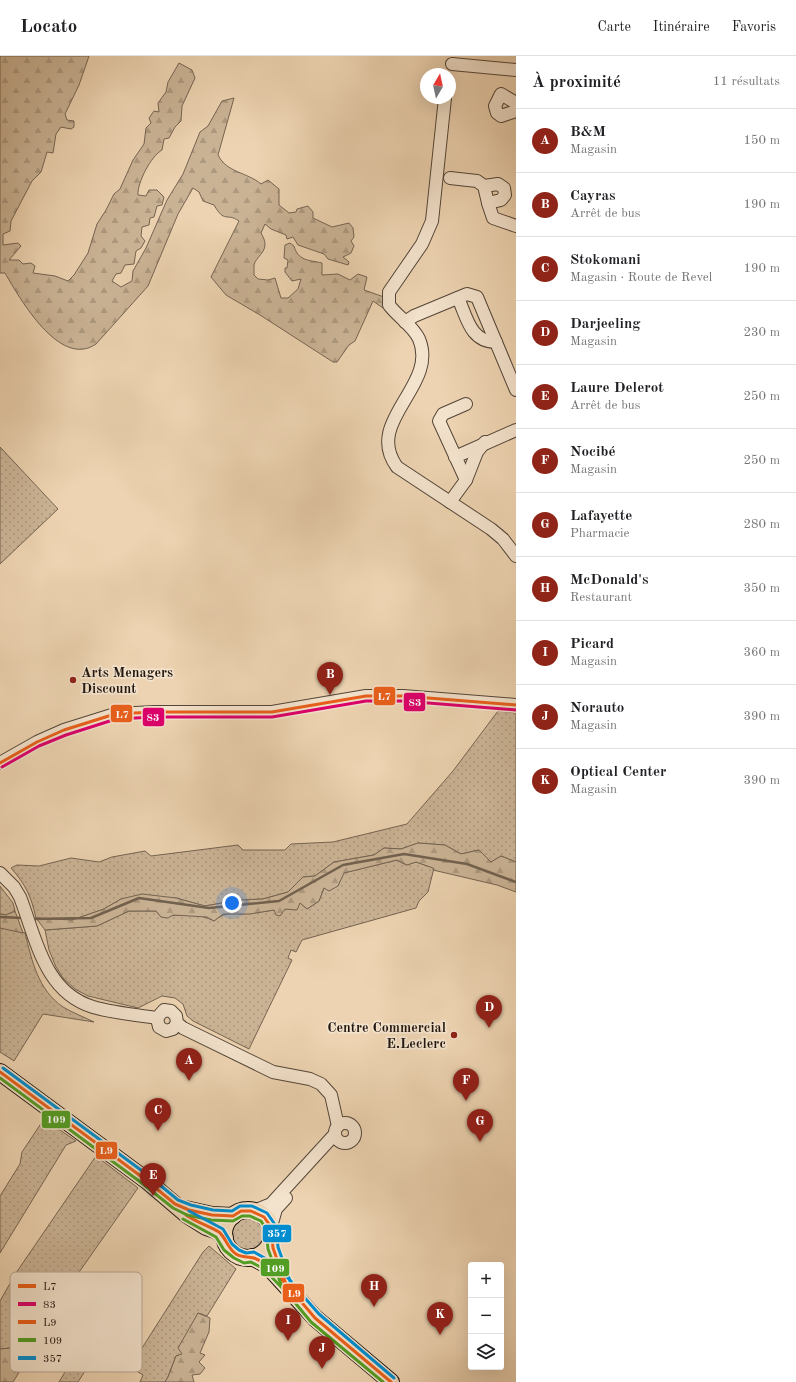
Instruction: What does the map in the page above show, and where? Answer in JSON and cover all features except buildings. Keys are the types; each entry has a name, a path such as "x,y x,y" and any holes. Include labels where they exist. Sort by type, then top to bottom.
{"main road":[{"path":"0,1072 146,1180 194,1220 218,1231 225,1238 233,1252 242,1257 252,1257 267,1265 286,1284 315,1318 392,1382"},
{"path":"175,1204 197,1212 233,1216"},
{"path":"225,1238 226,1226 233,1216 244,1211 254,1211 264,1217 271,1233 276,1258 286,1284"},
{"path":"252,1257 266,1249 271,1233"}],"street":[{"path":"452,65 516,70"},
{"path":"516,103 501,94 495,106 496,113 501,116 516,111"},
{"path":"444,104 432,221 422,244 389,292 389,305 419,338 422,352 422,365 417,379 390,430 387,442 389,453 397,467 497,534 516,556"},
{"path":"450,178 477,181 484,186 493,218 516,226"},
{"path":"484,186 498,184 504,188 505,195 501,200 488,203"},
{"path":"405,322 414,316 467,294 477,297 516,390"},
{"path":"458,298 474,334 480,339 496,342"},
{"path":"466,404 443,414 439,421 466,480"},
{"path":"455,457 485,442 516,430"},
{"path":"450,502 466,480 477,452 485,442"},
{"path":"0,763 37,742 64,730 115,714 155,712 272,712 366,696 403,696 512,702"},
{"path":"0,873 14,887 27,914 43,960 52,979 78,1001 92,1007 157,1018 161,1012 168,1010 176,1016 177,1023 183,1028 273,1072 310,1079 322,1084 331,1095 338,1134 276,1209 271,1233"},
{"path":"254,1211 271,1204 338,1134"}],"green space":[{"path":"0,56 89,56 79,85 65,114 67,120 74,121 74,127 71,129 61,127 56,134 53,153 47,152 41,172 32,181 11,221 10,231 3,234 3,245 18,243 21,246 9,260 19,260 23,264 31,263 35,266 33,273 55,276 68,281 74,275 88,253 97,224 114,194 120,189 133,160 144,144 146,128 151,123 149,118 154,111 159,112 158,103 166,92 168,82 179,63 192,70 195,78 182,106 181,121 175,127 169,138 164,139 162,150 149,164 142,177 138,190 138,195 146,196 149,190 157,190 164,197 162,205 157,206 154,217 150,218 149,225 142,227 141,236 145,241 141,248 136,251 134,264 125,265 121,273 116,274 112,281 121,287 132,281 133,271 146,248 167,200 183,174 200,132 208,126 222,101 234,98 218,155 222,161 232,169 256,180 261,184 268,180 279,189 279,205 289,213 296,212 297,209 308,206 313,212 313,218 332,227 349,223 353,228 354,237 351,241 354,246 351,253 343,257 349,262 348,265 328,259 324,254 298,245 293,237 287,239 286,235 271,229 265,224 261,233 265,244 263,252 254,265 254,275 258,279 268,280 275,278 281,298 288,298 298,289 301,279 292,281 285,272 288,260 284,258 285,245 290,243 294,246 298,255 301,257 322,263 322,275 338,274 350,280 358,274 367,277 364,290 384,297 383,308 373,301 355,341 349,345 337,362 333,362 226,295 211,277 239,221 231,217 223,216 214,205 203,201 199,192 193,188 178,214 148,286 96,344 82,349 69,347 55,339 43,328 20,299 5,273 0,273"},
{"path":"0,447 58,509 0,564"},
{"path":"498,711 516,713 516,862 501,856 491,862 479,850 461,854 445,845 418,843 401,849 384,848 374,855 334,862 315,876 303,877 288,892 263,899 241,900 235,895 222,903 205,906 176,898 121,899 104,909 72,920 36,918 27,891 21,880 11,868 17,865 39,866 71,858 99,862 112,857 145,851 151,856 238,845 243,850 285,850 291,844 333,842 407,824 453,771"},
{"path":"418,843 445,845 461,854 479,850 491,862 501,856 516,862 516,892 497,885 433,870 433,868 416,862 407,865 397,860 344,873 338,886 329,891 324,888 319,901 307,909 300,903 297,910 285,909 280,916 276,915 274,910 250,914 223,914 214,921 207,917 173,915 168,918 161,917 156,911 129,911 97,926 45,930 36,918 72,920 104,909 121,899 142,894 176,898 205,906 222,903 227,894 235,895 241,900 263,899 288,892 303,877 315,876 334,862 374,855 384,848 401,849"},
{"path":"397,860 406,865 416,862 434,868 428,892 419,901 416,908 302,940 296,952 291,950 288,958 292,960 249,1049 193,1021 187,1016 183,1004 175,998 162,996 138,1008 88,996 75,989 63,978 56,967 49,950 45,930 97,926 129,911 156,911 161,917 174,915 195,915 214,921 219,917 228,914 246,914 271,911 300,903 307,909 319,901 324,888 338,886 343,873"},
{"path":"0,886 13,903 15,911 6,915 0,914"},
{"path":"15,911 23,933 0,928 0,914 6,915"},
{"path":"3,927 25,933 37,974 54,1000 63,1007 94,1022 43,1014 14,1061 0,1052 0,928"},
{"path":"47,1121 76,1141 66,1145 0,1253 0,1196 20,1164 22,1152 42,1122"},
{"path":"96,1156 138,1188 79,1272 17,1272"},
{"path":"245,1217 251,1217 255,1218 262,1224 265,1234 264,1241 258,1248 251,1251 245,1251 241,1250 234,1244 231,1237 231,1231 232,1227 238,1220"},
{"path":"209,1246 236,1269 207,1316 198,1313 182,1355 176,1356 165,1382 140,1382 143,1375 138,1372 142,1372 142,1348 203,1252"},
{"path":"10,1284 10,1348 0,1349 0,1301"},
{"path":"198,1313 210,1318 209,1332 200,1353 205,1355 199,1362 205,1368 200,1374 192,1375 194,1382 165,1382 176,1356 182,1354 178,1348"},
{"path":"10,1348 10,1372 19,1372 13,1382 0,1382 0,1349"},
{"path":"65,1372 84,1372 78,1382 59,1382"}],"waterway":[{"path":"32,919 91,918 139,898 209,908 279,901 343,865 404,854 467,864 516,882"},
{"path":"0,917 23,918"}],"transit line":[{"name":"L7","path":"0,763 37,742 64,730 115,714 155,712 272,712 366,696 403,696 516,705"},
{"name":"83","path":"2,767 39,746 66,735 116,719 155,717 272,717 366,701 403,701 516,710"},
{"name":"357","path":"3,1068 149,1176 178,1200 191,1205 213,1210 232,1211 240,1206 252,1206 267,1213 276,1226 278,1247 290,1281 319,1314 394,1378"},
{"name":"L9","path":"0,1072 146,1180 175,1204 189,1210 212,1215 233,1216 241,1211 251,1211 264,1217 271,1227 273,1248 286,1284 315,1318 391,1382"},
{"name":"109","path":"0,1078 173,1208 187,1215 211,1220 233,1221 242,1216 250,1216 261,1221 266,1229 268,1249 282,1287 311,1322 383,1382"},
{"name":"357","path":"189,1211 223,1229 232,1244 239,1250 246,1253 254,1252 270,1261 291,1281"},
{"name":"L9","path":"186,1215 219,1232 233,1252 238,1255 259,1260 287,1285"},
{"name":"109","path":"183,1219 216,1237 224,1250 234,1258 244,1263 251,1262 264,1269 283,1289"}],"place":[{"name":"Arts Menagers Discount","path":"73,680"},
{"name":"Cayras","path":"330,695"},
{"name":"Darjeeling","path":"489,1028"},
{"name":"Centre Commercial E.Leclerc","path":"454,1035"},
{"name":"B&M","path":"189,1081"},
{"name":"Nocibé","path":"466,1101"},
{"name":"Stokomani","path":"158,1131"},
{"name":"Lafayette","path":"480,1142"},
{"name":"Laure Delerot","path":"153,1196"},
{"name":"McDonald's","path":"374,1307"},
{"name":"Optical Center","path":"440,1335"},
{"name":"Picard","path":"288,1341"},
{"name":"Norauto","path":"322,1369"}]}
